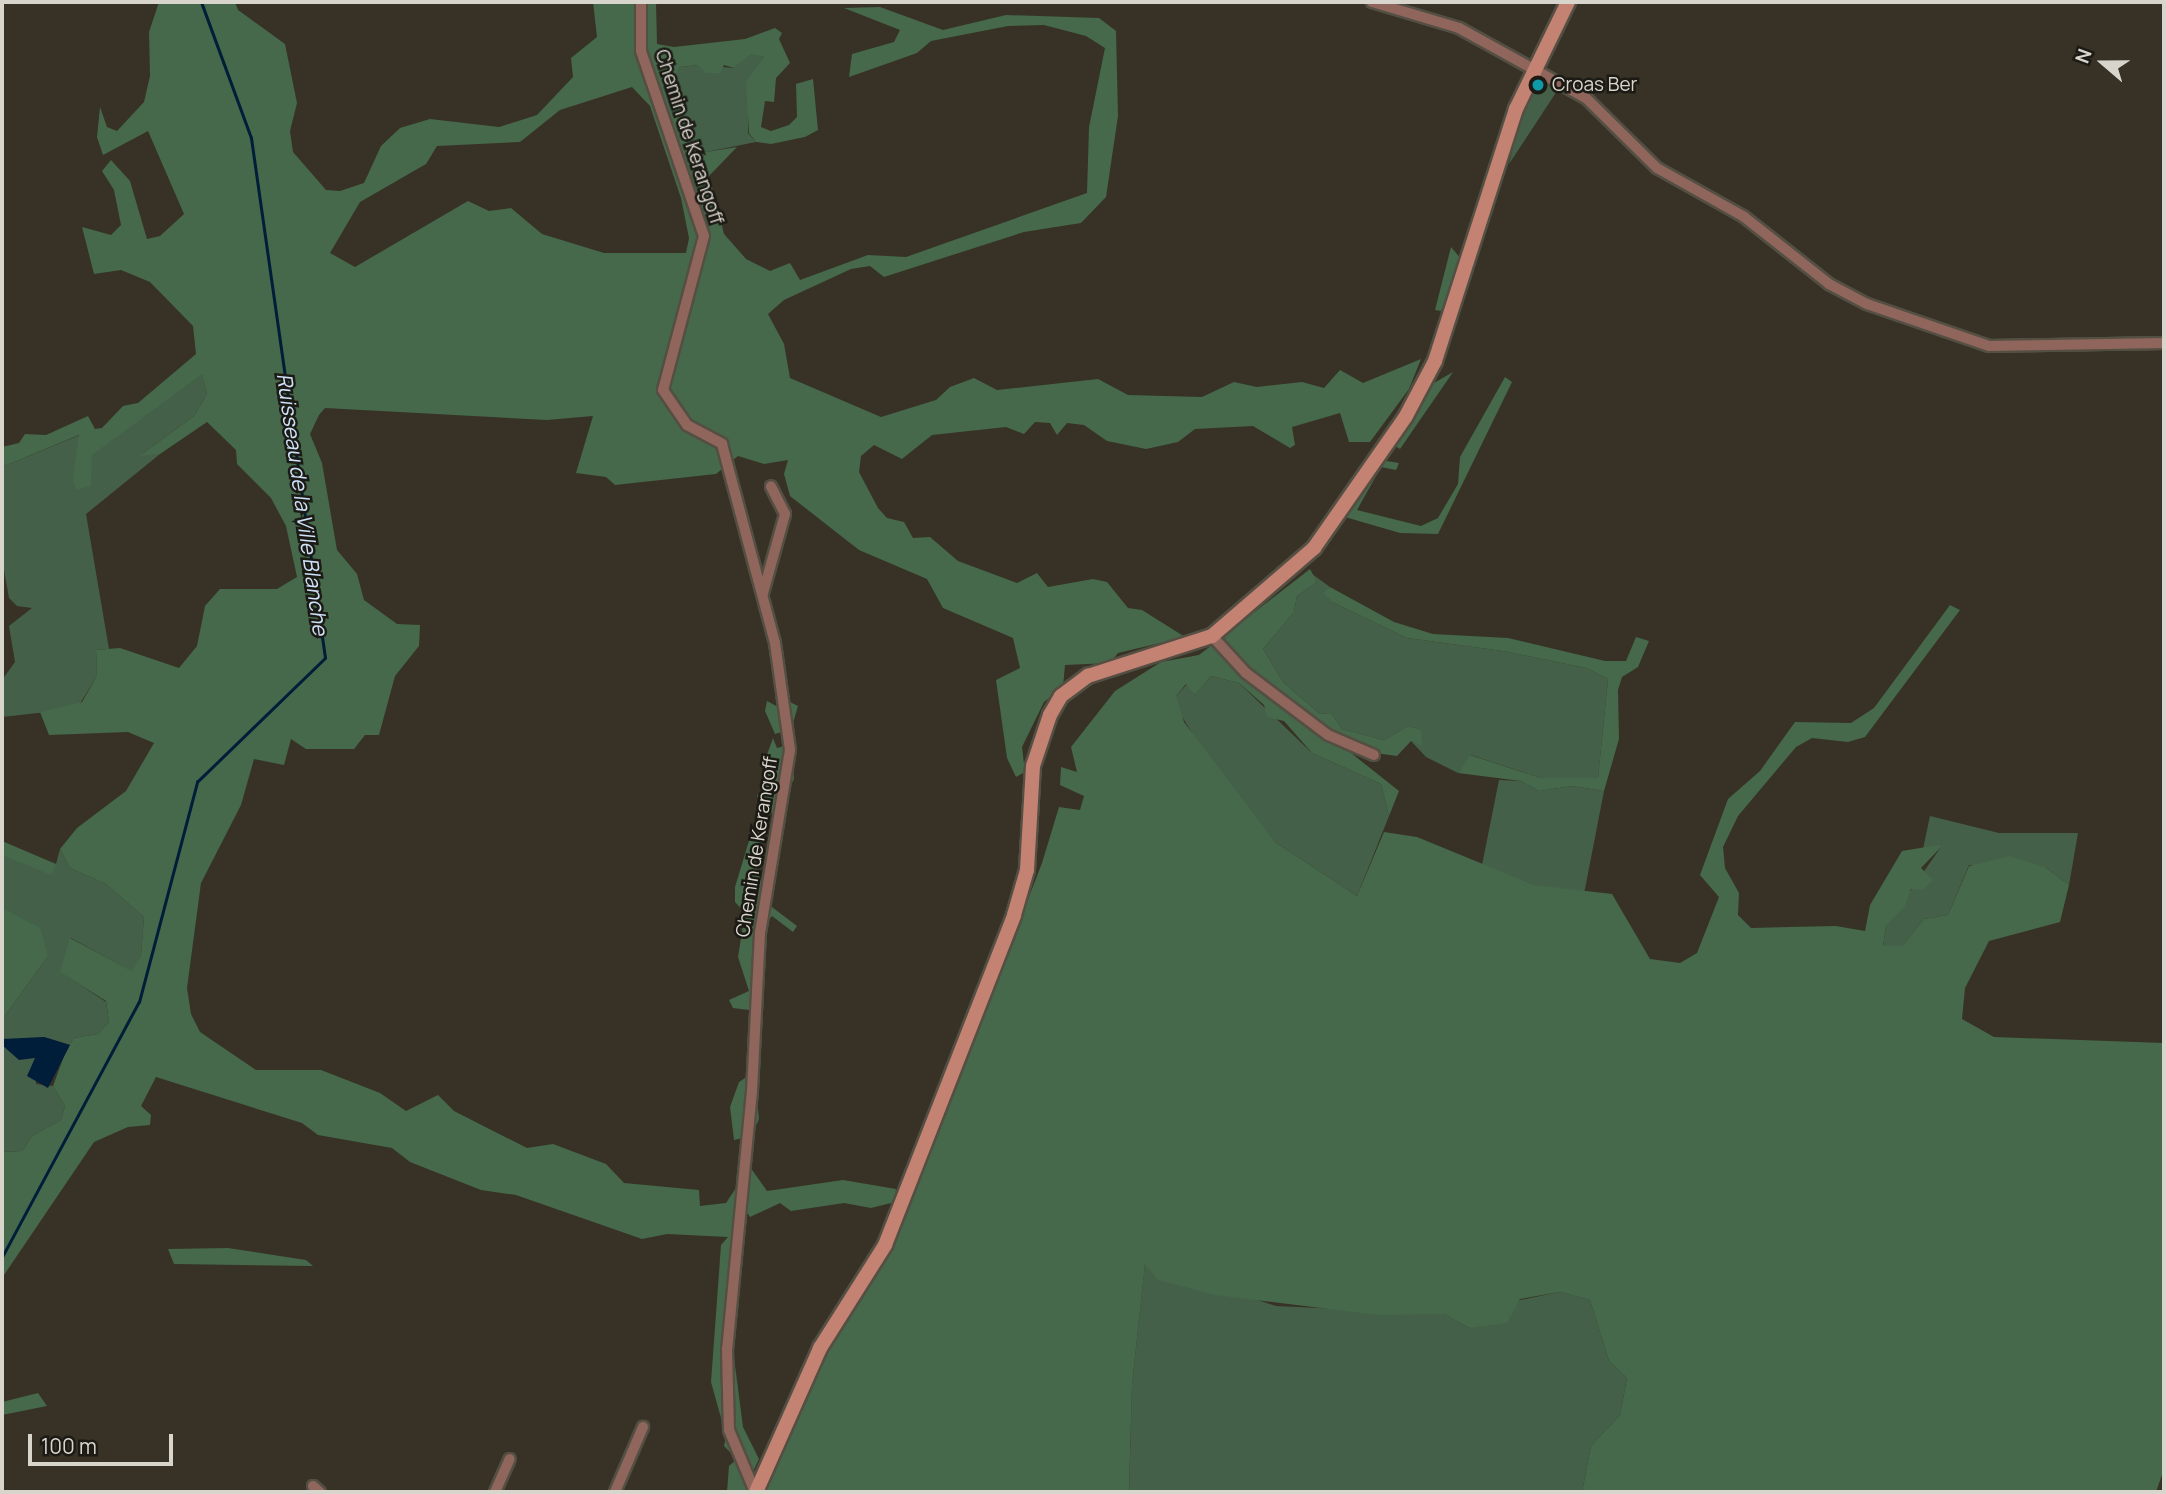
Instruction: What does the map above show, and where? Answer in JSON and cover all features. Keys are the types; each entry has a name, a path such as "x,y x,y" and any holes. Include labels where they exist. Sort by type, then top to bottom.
{"street":[{"name":"Chemin de Kerangoff","path":"640,2 641,51 704,236 663,390 687,425 722,444 762,594 790,750 760,933 752,1091 727,1349 729,1430 755,1492"},
{"path":"1372,2 1459,28 1603,111 1657,168 1743,215 1829,284 1867,304 1989,346 2090,340 2164,343"},
{"path":"755,1492 820,1348 885,1245 1014,915 1027,870 1033,766 1050,715 1061,696 1088,676 1212,636 1314,548 1419,393 1445,338 1502,147 1532,70 1568,2"},
{"path":"762,594 785,514 771,485"},
{"path":"1212,636 1246,673 1328,734 1374,755"},
{"path":"615,1492 643,1427"},
{"path":"495,1492 510,1459"}],"green space":[{"path":"159,2 235,2 238,10 285,44 297,103 290,131 293,152 326,190 340,191 364,183 381,146 400,128 430,119 499,127 537,115 573,77 571,58 597,37 593,2 656,2 657,44 674,47 745,39 775,28 782,33 779,39 790,63 776,78 774,102 765,101 761,127 771,131 789,125 797,117 796,84 813,79 818,130 805,137 771,144 756,142 749,133 746,82 764,57 751,54 734,68 724,65 720,73 706,73 698,65 680,67 674,77 689,140 706,152 737,147 709,176 724,234 746,259 770,271 790,263 800,280 868,255 906,257 1087,193 1089,127 1105,48 1086,36 1044,25 1008,26 931,41 917,53 849,77 852,54 894,42 900,30 844,8 880,7 943,30 1006,15 1099,18 1116,31 1118,116 1106,197 1081,223 1024,232 884,277 870,266 851,269 784,300 768,314 784,344 790,378 881,417 936,400 950,387 974,378 997,390 1098,379 1128,395 1202,397 1234,382 1257,387 1302,382 1324,388 1340,370 1363,383 1421,359 1409,389 1370,442 1349,442 1340,413 1292,427 1295,445 1290,448 1253,426 1195,429 1178,442 1146,449 1107,441 1084,425 1067,423 1057,435 1050,423 1035,422 1024,434 1006,427 932,435 902,459 874,445 861,456 859,472 878,508 887,518 904,522 913,538 930,537 958,561 1017,583 1037,573 1048,587 1093,579 1107,582 1128,608 1142,610 1185,637 1118,653 1110,663 1065,665 1063,687 1044,702 1022,747 1025,772 1016,777 1007,758 996,680 1020,668 1013,638 943,608 927,579 859,550 790,496 784,474 788,460 764,464 738,456 716,474 615,485 606,477 576,473 593,416 547,420 325,408 319,415 310,434 322,463 337,550 357,574 364,600 397,624 420,625 419,646 395,676 379,735 365,735 354,749 306,749 291,739 284,765 254,759 241,805 201,883 187,988 191,1014 200,1032 256,1070 321,1070 380,1093 406,1111 438,1095 454,1111 527,1148 553,1144 606,1164 624,1183 699,1190 700,1206 726,1203 750,1167 767,1191 843,1180 896,1189 895,1202 871,1208 844,1203 791,1211 780,1203 750,1217 745,1209 733,1350 743,1427 759,1459 747,1485 750,1492 727,1492 729,1466 737,1459 724,1446 726,1436 711,1382 721,1245 728,1237 667,1234 642,1239 516,1195 481,1190 410,1162 392,1148 318,1135 302,1123 156,1077 141,1106 151,1115 150,1125 128,1127 94,1142 2,1278 2,1152 22,1151 32,1136 61,1120 65,1106 53,1086 65,1053 74,1038 98,1034 109,1022 106,1001 60,972 70,938 132,971 141,955 144,917 106,884 70,868 60,849 77,828 126,791 154,743 128,732 49,735 40,712 82,702 97,676 96,650 120,648 179,668 197,646 205,606 220,589 277,589 297,577 286,526 271,498 237,464 236,450 207,422 160,454 139,456 194,416 207,394 202,374 92,455 91,486 76,490 73,478 79,435 2,467 2,447 19,443 25,434 46,435 88,416 95,429 102,428 123,406 138,403 196,354 193,326 150,282 121,270 94,274 82,227 111,235 121,225 114,190 102,171 111,160 130,181 147,239 160,236 184,214 148,131 103,155 97,137 100,107 107,127 117,131 144,102 150,76 149,32","holes":["632,87 650,106 681,198 689,238 686,253 604,253 542,234 511,208 489,211 468,201 355,267 330,253 360,202 426,164 437,146 520,142 560,110"]},
{"path":"751,53 764,57 749,93 748,133 756,142 706,152 689,139 674,76 680,67 698,65 734,68"},
{"path":"1539,80 1557,91 1509,164 1521,114"},
{"path":"1451,247 1462,260 1441,311 1435,310"},
{"path":"1453,372 1400,449 1392,444 1434,383"},
{"path":"202,373 207,394 194,416 143,453 160,454 86,514 109,649 96,650 97,676 81,702 65,710 2,717 2,680 15,662 9,626 32,608 17,606 9,598 2,559 2,467 80,435 76,490 89,471 91,455 106,441"},
{"path":"1505,377 1512,382 1438,534 1400,533 1345,517 1380,460 1399,463 1396,470 1381,467 1357,510 1421,526 1438,518 1458,484 1460,457"},
{"path":"1310,569 1317,582 1297,596 1294,612 1263,649 1283,682 1320,714 1331,713 1342,729 1384,740 1408,726 1421,730 1422,746 1411,741 1397,756 1346,749 1399,791 1389,816 1381,784 1312,753 1284,721 1267,717 1264,705 1239,683 1211,676 1195,695 1186,684 1176,696 1184,722 1275,842 1357,896 1384,832 1417,837 1534,885 1612,894 1650,959 1680,963 1697,953 1719,897 1700,875 1728,799 1760,771 1795,722 1851,723 1874,708 1950,605 1960,610 1865,737 1848,742 1812,738 1796,747 1738,816 1723,847 1725,868 1739,893 1738,915 1751,928 1836,926 1865,931 1870,905 1902,851 1944,844 1921,868 1933,880 1923,890 1911,889 1905,906 1886,926 1883,946 1902,946 1924,919 1948,915 1969,866 2009,856 2045,867 2069,885 2060,922 1989,941 1965,988 1962,1019 1994,1037 2164,1043 2164,1469 2156,1492 1582,1492 1591,1446 1620,1415 1627,1378 1609,1361 1590,1300 1560,1292 1520,1299 1507,1323 1469,1328 1444,1314 1378,1315 1215,1295 1158,1280 1145,1264 1132,1385 1129,1492 759,1492 822,1351 907,1214 1042,863 1059,807 1080,810 1084,796 1060,785 1061,767 1077,772 1071,747 1115,691 1161,662 1199,655"},
{"path":"1312,574 1330,587 1324,593 1332,602 1407,638 1503,651 1586,668 1608,679 1598,778 1541,778 1471,755 1458,773 1426,757 1411,741 1421,745 1420,730 1408,726 1384,740 1342,729 1331,713 1320,714 1283,682 1263,649 1294,612 1297,596 1317,582"},
{"path":"1330,587 1394,622 1433,634 1508,638 1605,661 1626,661 1636,637 1649,641 1638,667 1622,677 1618,690 1619,739 1604,791 1572,786 1539,791 1521,781 1458,773 1470,755 1541,778 1598,778 1608,679 1586,668 1503,651 1407,638 1332,602 1323,593"},
{"path":"1211,676 1239,683 1312,753 1381,784 1389,816 1357,896 1275,842 1212,765 1176,707 1176,696 1187,684 1195,695"},
{"path":"787,683 790,702 798,706 791,730 794,779 776,816 760,804 757,795 764,791 764,763 773,738 777,748 785,746 785,731 775,734 765,711 767,701 780,708"},
{"path":"1499,780 1521,781 1539,791 1572,786 1604,791 1584,894 1534,885 1482,865"},
{"path":"1930,816 1999,833 2078,833 2069,885 2045,867 1969,865 1948,915 1924,919 1902,946 1883,946 1886,926 1943,844 1923,849"},
{"path":"760,819 762,840 755,862 768,904 797,926 793,932 772,916 767,922 755,1079 759,1119 751,1136 734,1140 730,1107 739,1082 748,1076 750,1060 749,1010 733,1008 729,1000 749,991 738,957 745,913 735,902 735,887 755,821"},
{"path":"2,841 56,864 51,875 2,855"},
{"path":"60,849 70,868 106,884 144,917 141,955 133,972 71,938 61,972 106,1002 109,1022 98,1034 74,1038 70,1045 44,1037 8,1042 2,1039 2,1020 48,956 2,908 2,855 56,864"},
{"path":"2,908 40,928 48,956 2,1020"},
{"path":"2,1045 35,1058 36,1084 53,1086 65,1106 61,1120 32,1136 22,1151 2,1152"},
{"path":"228,1248 306,1260 313,1266 174,1264 168,1249"},
{"path":"1145,1263 1276,1306 1444,1314 1469,1328 1520,1300 1560,1292 1590,1300 1609,1361 1627,1378 1620,1415 1591,1446 1582,1492 1129,1492 1132,1385"},
{"path":"38,1393 47,1406 2,1415 2,1402"}],"water":[{"path":"44,1037 70,1045 48,1088 27,1076 35,1058 19,1060 2,1045 2,1039"}],"waterway":[{"name":"Ruisseau de la Ville Blanche","path":"2,1257 139,1002 197,782 325,658 251,138 201,2"}],"place":[{"name":"Croas Ber","path":"1538,85"}]}
